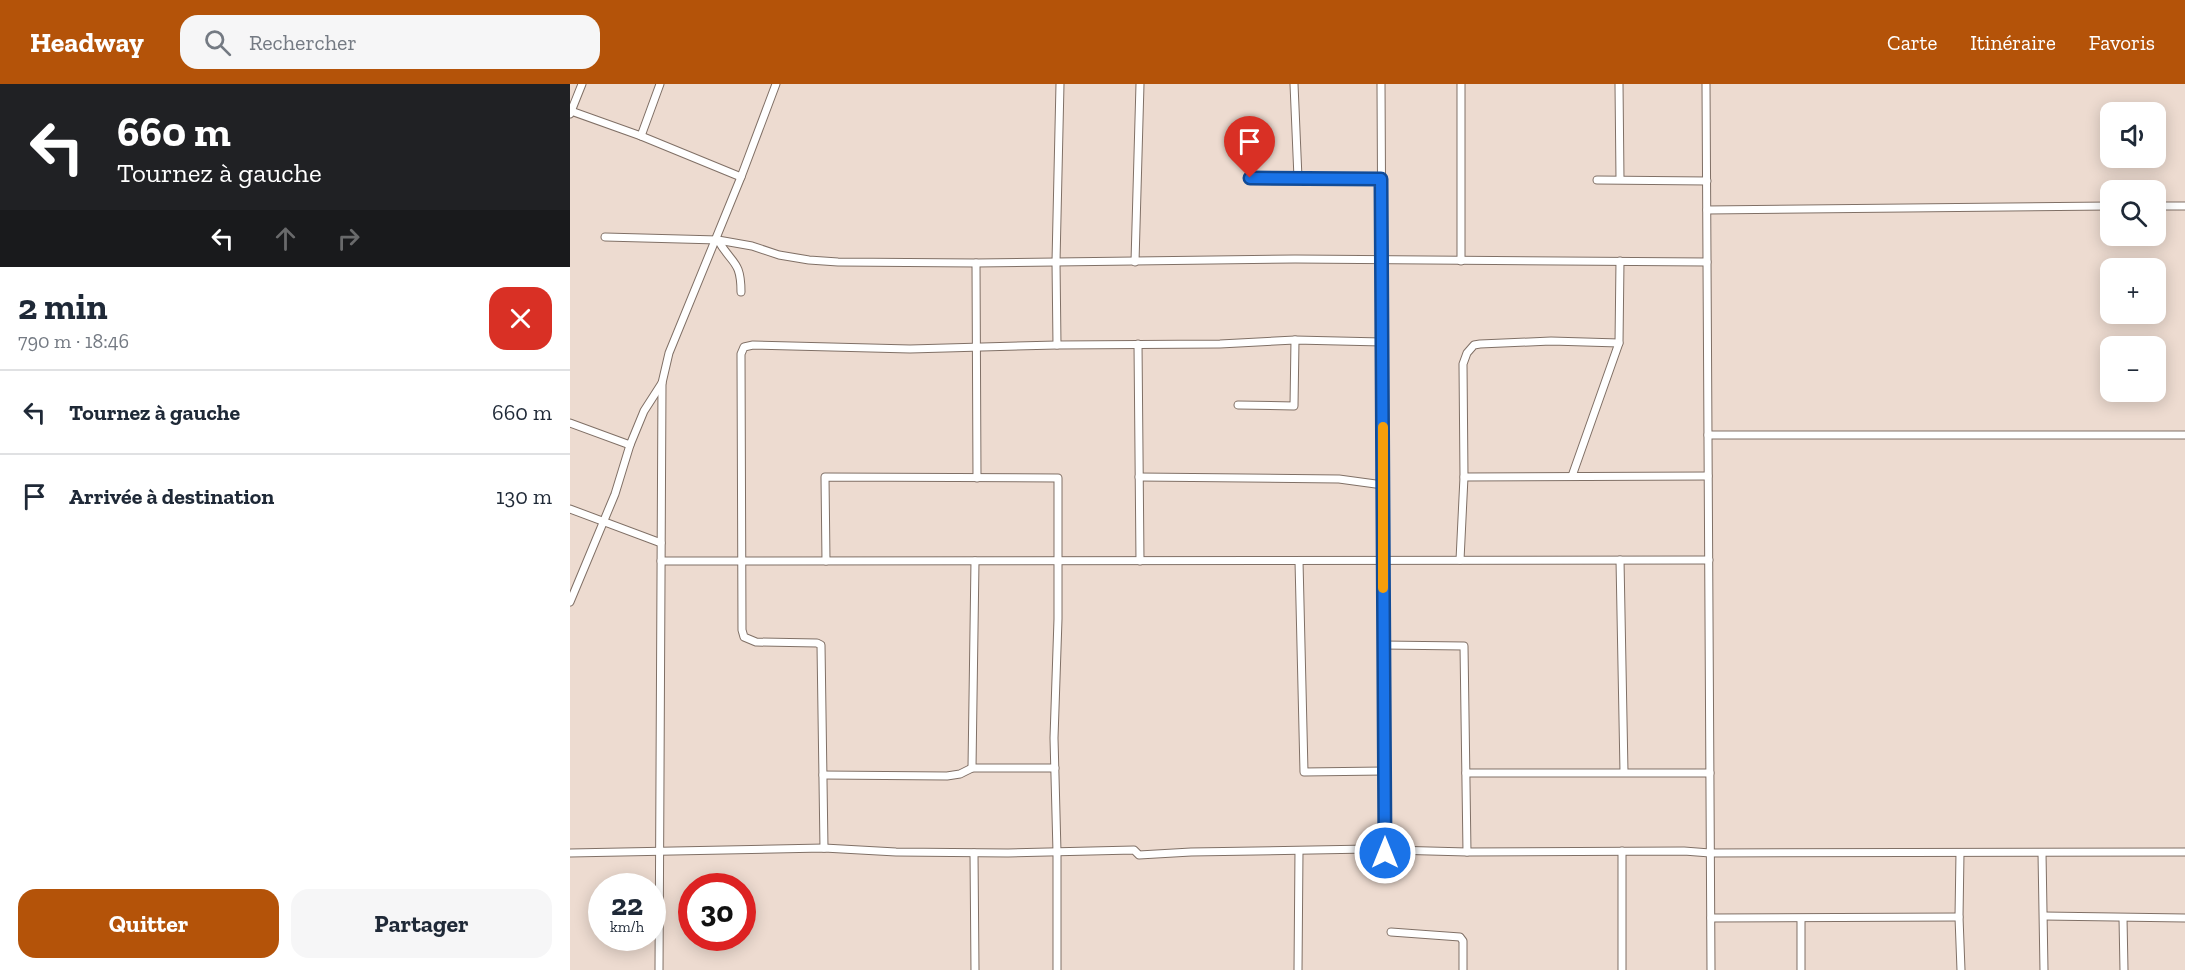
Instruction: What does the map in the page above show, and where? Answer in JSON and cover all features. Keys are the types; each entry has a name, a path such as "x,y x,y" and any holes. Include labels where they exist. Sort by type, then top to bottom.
{"street":[{"path":"582,84 571,113 641,136 741,177"},
{"path":"641,136 660,84"},
{"path":"659,970 662,382 669,353 716,240 776,84"},
{"path":"1057,345 1059,84"},
{"path":"1135,262 1140,84"},
{"path":"1294,84 1298,178"},
{"path":"1380,84 1385,853"},
{"path":"1461,84 1461,261"},
{"path":"1618,84 1620,179"},
{"path":"1706,84 1711,970"},
{"path":"1250,178 1381,179"},
{"path":"1597,180 1707,181"},
{"path":"1707,210 2100,206"},
{"path":"2166,206 2185,206"},
{"path":"605,237 716,240 809,260 976,263 1295,259 1707,261"},
{"path":"716,240 740,269 741,292"},
{"path":"1572,476 1619,343 1620,261"},
{"path":"976,263 977,478"},
{"path":"824,848 821,645 817,643 756,642 744,637 741,354 744,347 753,345 910,349 1220,344 1295,340 1382,342"},
{"path":"1238,405 1294,406 1295,340"},
{"path":"1460,561 1464,477 1463,364 1467,353 1474,345 1551,341 1619,343"},
{"path":"1138,344 1140,561"},
{"path":"570,602 615,494 630,445 644,411 662,382"},
{"path":"570,423 630,445"},
{"path":"1708,435 2185,435"},
{"path":"1464,477 1708,476"},
{"path":"826,561 825,477 1058,478 1055,768 1057,970"},
{"path":"1139,477 1339,479 1383,485"},
{"path":"570,509 661,543"},
{"path":"1620,560 1624,772"},
{"path":"661,561 1709,560"},
{"path":"972,768 975,561"},
{"path":"1299,561 1304,772 1384,771"},
{"path":"1383,645 1464,646 1467,852"},
{"path":"823,775 947,776 960,774 972,768 1055,768"},
{"path":"1466,773 1710,773"},
{"path":"570,854 824,848 974,853 1134,849 1139,855 1369,849 1385,853 1392,849 1467,852 1684,851 1710,853 2185,852"},
{"path":"1298,970 1299,851"},
{"path":"1622,851 1622,970"},
{"path":"974,853 975,970"},
{"path":"1960,853 1960,970"},
{"path":"2042,853 2044,970"},
{"path":"2043,916 2185,918"},
{"path":"1711,918 1959,917"},
{"path":"2123,918 2124,970"},
{"path":"1801,919 1801,970"},
{"path":"1391,932 1461,937 1463,970"}],"slow traffic":[{"path":"1383,427 1383,588"}],"route":[{"path":"1250,178 1381,179 1385,853"}]}
